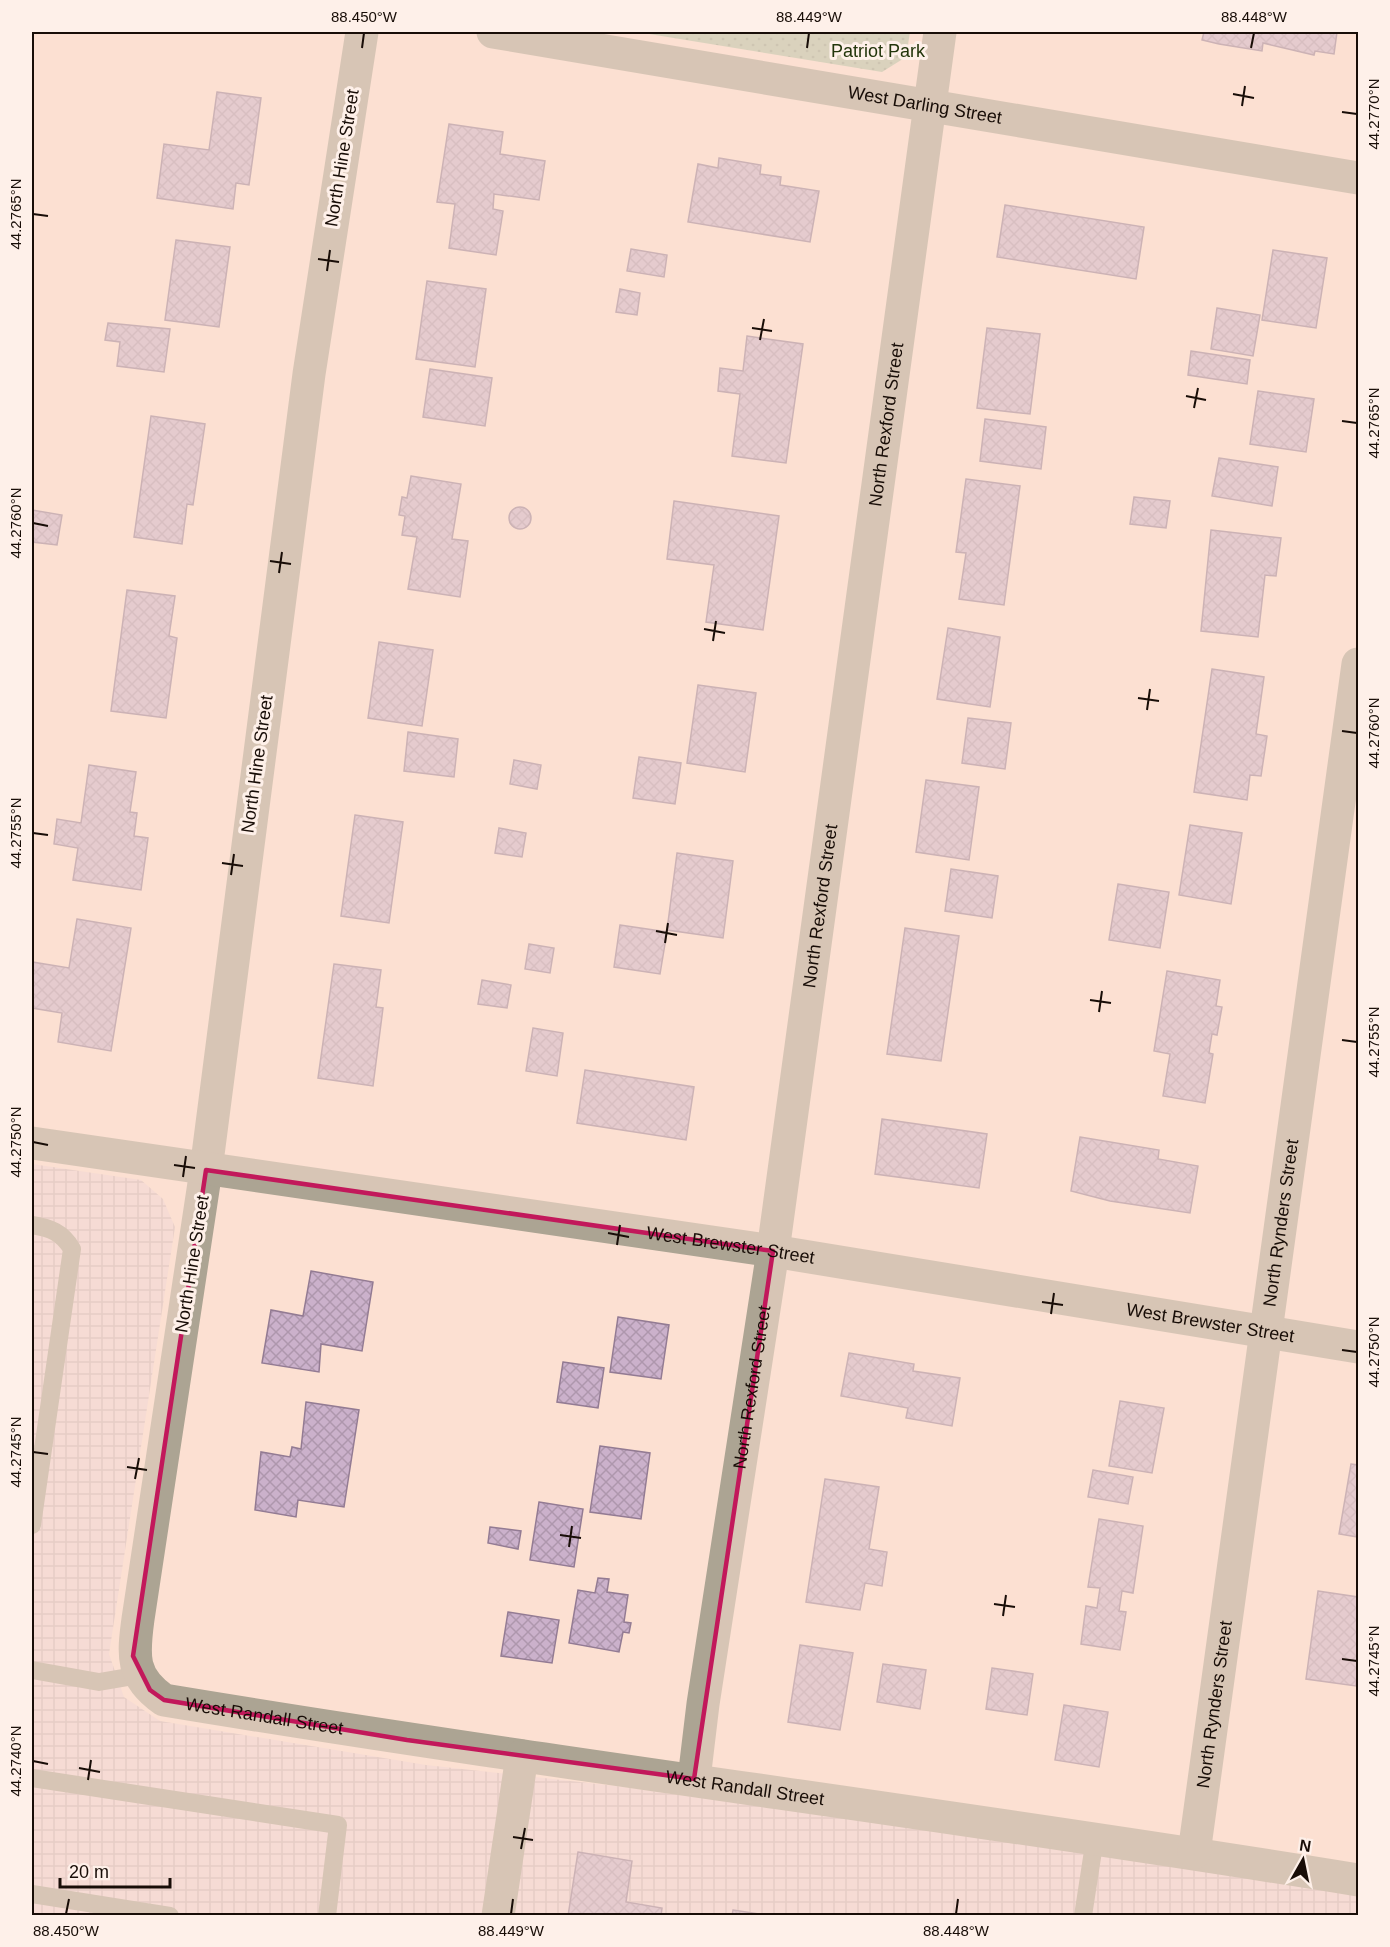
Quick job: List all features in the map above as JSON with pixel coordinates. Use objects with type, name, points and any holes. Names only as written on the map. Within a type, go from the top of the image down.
[{"type":"street","name":"North Hine Street","points":[[140,1675],[133,1656],[206,1170],[308,386],[362,32]]},
{"type":"street","name":"West Darling Street","points":[[493,32],[1359,178]]},
{"type":"street","name":"North Rexford Street","points":[[694,1779],[703,1704],[773,1251],[940,32]]},
{"type":"street","name":"North Rynders Street","points":[[1194,1853],[1264,1333],[1359,664]]},
{"type":"street","name":"West Brewster Street","points":[[32,1143],[773,1251],[1359,1347]]},
{"type":"street","name":"West Randall Street","points":[[140,1675],[150,1690],[164,1700],[407,1740],[694,1779],[1194,1853],[1359,1880]]},
{"type":"street","points":[[498,1916],[522,1756]]},
{"type":"lane","points":[[32,1225],[51,1228],[64,1236],[72,1249],[32,1526]]},
{"type":"lane","points":[[32,1670],[99,1682],[140,1675]]},
{"type":"lane","points":[[32,1778],[338,1825],[327,1916]]},
{"type":"lane","points":[[1083,1916],[1095,1838]]},
{"type":"lane","points":[[32,1894],[170,1916]]},
{"type":"highlighted area","points":[[206,1170],[773,1251],[694,1779],[407,1740],[164,1700],[150,1690],[133,1656]]},
{"type":"shaded area","points":[[32,1164],[141,1180],[163,1199],[175,1227],[109,1654],[124,1697],[160,1721],[426,1765],[616,1786],[1358,1890],[1358,1916],[32,1916]]},
{"type":"green space","name":"Patriot Park","points":[[637,32],[910,32],[906,57],[882,72]]},
{"type":"building","points":[[1204,32],[1337,32],[1334,54],[1315,51],[1314,55],[1263,43],[1262,51],[1219,44],[1202,40]]},
{"type":"building","points":[[217,92],[261,98],[249,185],[236,183],[233,209],[157,198],[164,144],[209,150]]},
{"type":"building","points":[[449,124],[503,132],[500,154],[545,161],[539,200],[494,194],[493,209],[503,211],[496,255],[449,248],[455,204],[437,202]]},
{"type":"building","points":[[719,158],[761,165],[760,174],[781,177],[780,185],[819,191],[810,242],[688,222],[698,164],[718,168]]},
{"type":"building","points":[[1005,205],[1144,227],[1136,279],[997,257]]},
{"type":"building","points":[[176,240],[230,247],[219,327],[165,320]]},
{"type":"building","points":[[631,249],[667,255],[664,277],[627,271]]},
{"type":"building","points":[[1273,250],[1327,258],[1316,328],[1262,320]]},
{"type":"building","points":[[427,281],[486,289],[475,367],[416,359]]},
{"type":"building","points":[[620,289],[640,293],[637,315],[616,312]]},
{"type":"building","points":[[1217,308],[1260,315],[1253,356],[1211,349]]},
{"type":"building","points":[[108,323],[170,329],[164,372],[117,366],[120,342],[105,340]]},
{"type":"building","points":[[987,328],[1040,334],[1030,414],[977,408]]},
{"type":"building","points":[[747,336],[803,344],[786,463],[732,456],[740,394],[718,391],[720,368],[743,371]]},
{"type":"building","points":[[1191,351],[1250,360],[1247,384],[1188,375]]},
{"type":"building","points":[[430,369],[492,378],[485,426],[423,417]]},
{"type":"building","points":[[1258,391],[1314,399],[1306,452],[1250,444]]},
{"type":"building","points":[[151,416],[205,424],[193,505],[187,504],[182,544],[134,537]]},
{"type":"building","points":[[985,419],[1046,427],[1041,469],[980,461]]},
{"type":"building","points":[[1219,458],[1278,467],[1272,506],[1212,496]]},
{"type":"building","points":[[411,476],[461,484],[452,539],[468,541],[460,597],[408,589],[417,537],[402,535],[405,516],[399,515],[402,497],[407,498]]},
{"type":"building","points":[[966,479],[1020,486],[1004,605],[959,599],[966,553],[956,552]]},
{"type":"building","points":[[1134,497],[1170,501],[1166,528],[1130,524]]},
{"type":"building","points":[[674,501],[779,516],[763,630],[706,622],[714,565],[667,559]]},
{"type":"building","points":[[520,507],[528,510],[531,518],[528,526],[520,529],[512,526],[509,518],[512,510]]},
{"type":"building","points":[[32,510],[62,515],[57,545],[32,542]]},
{"type":"building","points":[[1211,530],[1281,538],[1276,576],[1265,575],[1258,637],[1201,631]]},
{"type":"building","points":[[127,590],[175,596],[169,636],[177,638],[166,718],[111,711]]},
{"type":"building","points":[[948,628],[1000,637],[990,707],[937,699]]},
{"type":"building","points":[[379,642],[433,650],[422,726],[368,718]]},
{"type":"building","points":[[1212,669],[1264,677],[1256,734],[1267,736],[1261,776],[1250,775],[1247,800],[1194,792]]},
{"type":"building","points":[[698,685],[756,693],[745,772],[687,763]]},
{"type":"building","points":[[968,718],[1011,723],[1005,769],[962,763]]},
{"type":"building","points":[[408,732],[458,739],[454,777],[404,771]]},
{"type":"building","points":[[639,757],[681,763],[675,804],[633,798]]},
{"type":"building","points":[[514,760],[541,765],[537,789],[510,784]]},
{"type":"building","points":[[89,765],[136,772],[130,812],[137,813],[134,836],[148,838],[141,890],[73,880],[78,848],[54,844],[57,819],[81,823]]},
{"type":"building","points":[[926,780],[979,787],[969,860],[916,852]]},
{"type":"building","points":[[355,815],[403,822],[389,923],[341,916]]},
{"type":"building","points":[[1190,825],[1242,833],[1231,904],[1179,895]]},
{"type":"building","points":[[499,828],[526,833],[522,857],[495,853]]},
{"type":"building","points":[[677,853],[733,861],[723,938],[667,930]]},
{"type":"building","points":[[951,869],[998,876],[992,918],[945,911]]},
{"type":"building","points":[[1118,884],[1169,892],[1160,948],[1109,940]]},
{"type":"building","points":[[77,919],[131,928],[111,1051],[58,1042],[62,1013],[32,1008],[32,962],[69,968]]},
{"type":"building","points":[[620,925],[667,932],[660,974],[614,967]]},
{"type":"building","points":[[905,928],[959,936],[941,1061],[887,1054]]},
{"type":"building","points":[[529,944],[554,948],[550,973],[525,969]]},
{"type":"building","points":[[334,964],[381,970],[376,1007],[383,1008],[373,1086],[318,1078]]},
{"type":"building","points":[[1167,971],[1220,980],[1216,1006],[1222,1007],[1217,1035],[1212,1034],[1209,1053],[1213,1054],[1205,1103],[1163,1096],[1170,1054],[1154,1051]]},
{"type":"building","points":[[482,980],[511,985],[507,1008],[478,1004]]},
{"type":"building","points":[[533,1028],[563,1033],[557,1076],[526,1071]]},
{"type":"building","points":[[585,1070],[694,1087],[686,1140],[577,1123]]},
{"type":"building","points":[[882,1119],[987,1134],[979,1188],[875,1174]]},
{"type":"building","points":[[1080,1137],[1159,1150],[1158,1159],[1198,1166],[1190,1213],[1110,1201],[1071,1191]]},
{"type":"building","points":[[311,1271],[373,1282],[362,1351],[321,1344],[319,1372],[262,1363],[271,1310],[303,1316]]},
{"type":"building","points":[[618,1317],[669,1325],[661,1379],[610,1372]]},
{"type":"building","points":[[849,1353],[914,1364],[913,1371],[960,1378],[952,1426],[906,1418],[908,1408],[841,1396]]},
{"type":"building","points":[[563,1362],[604,1368],[598,1408],[557,1402]]},
{"type":"building","points":[[1120,1401],[1164,1408],[1152,1473],[1109,1466]]},
{"type":"building","points":[[306,1402],[359,1410],[344,1507],[298,1500],[296,1517],[255,1510],[261,1452],[290,1457],[292,1447],[301,1449]]},
{"type":"building","points":[[600,1446],[650,1453],[641,1519],[590,1512]]},
{"type":"building","points":[[1351,1464],[1358,1465],[1358,1537],[1339,1534]]},
{"type":"building","points":[[1093,1470],[1133,1477],[1128,1504],[1088,1497]]},
{"type":"building","points":[[825,1479],[879,1487],[869,1549],[887,1552],[882,1586],[865,1583],[860,1610],[806,1602]]},
{"type":"building","points":[[539,1502],[583,1509],[574,1567],[530,1560]]},
{"type":"building","points":[[1099,1519],[1143,1526],[1133,1593],[1122,1591],[1119,1611],[1126,1612],[1120,1650],[1081,1644],[1086,1606],[1097,1608],[1100,1588],[1088,1587]]},
{"type":"building","points":[[490,1527],[521,1531],[518,1549],[488,1543]]},
{"type":"building","points":[[598,1578],[609,1579],[607,1592],[628,1595],[624,1622],[631,1623],[629,1633],[623,1632],[619,1652],[569,1643],[578,1590],[595,1593]]},
{"type":"building","points":[[1318,1591],[1358,1597],[1356,1686],[1306,1679]]},
{"type":"building","points":[[508,1612],[559,1620],[552,1663],[501,1656]]},
{"type":"building","points":[[800,1645],[853,1653],[840,1730],[788,1722]]},
{"type":"building","points":[[883,1664],[926,1670],[920,1709],[877,1702]]},
{"type":"building","points":[[992,1668],[1033,1674],[1027,1715],[986,1709]]},
{"type":"building","points":[[1064,1705],[1108,1712],[1099,1767],[1055,1760]]},
{"type":"building","points":[[578,1852],[632,1861],[626,1902],[662,1908],[661,1916],[568,1916]]},
{"type":"building","points":[[733,1910],[772,1916],[732,1916]]}]
